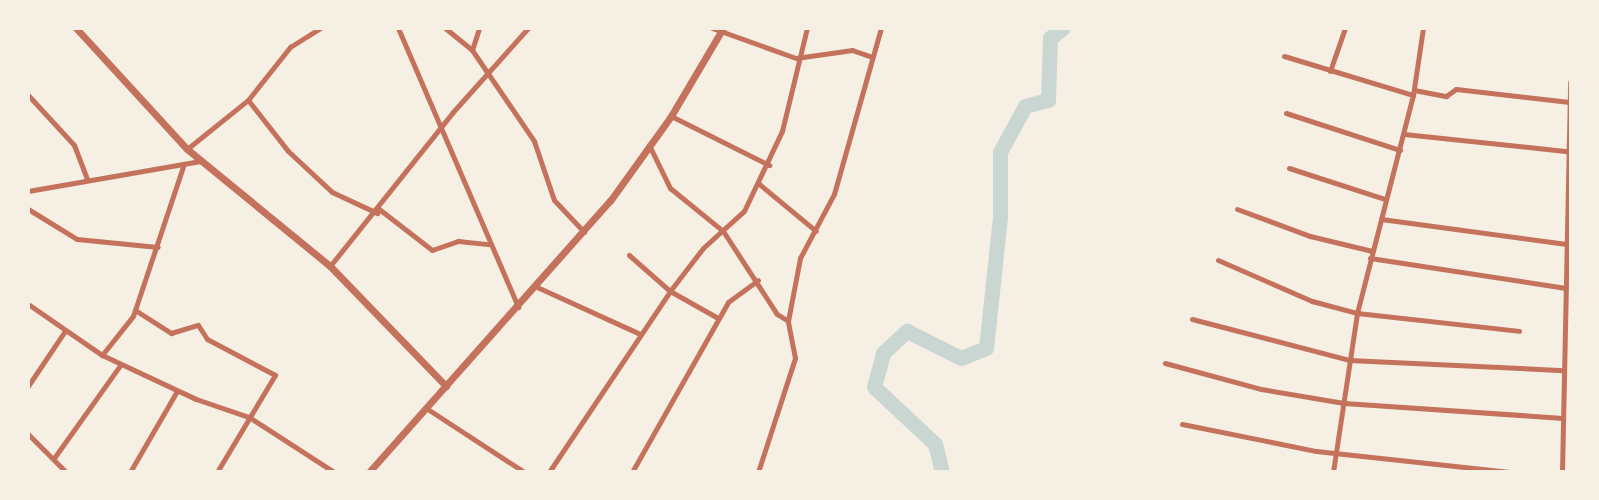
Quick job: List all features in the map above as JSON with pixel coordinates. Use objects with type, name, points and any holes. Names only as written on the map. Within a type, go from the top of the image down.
[{"type":"street","points":[[307,28],[311,34]]},
{"type":"street","points":[[187,149],[248,100],[277,59],[321,28]]},
{"type":"street","points":[[398,28],[488,244],[518,307]]},
{"type":"street","points":[[445,28],[472,50],[490,76],[534,141],[554,200],[584,232]]},
{"type":"street","points":[[472,50],[480,28]]},
{"type":"street","points":[[330,266],[378,211],[439,129],[490,76],[528,28]]},
{"type":"street","points":[[712,28],[796,58],[852,50],[872,57]]},
{"type":"street","points":[[549,471],[670,291],[723,231],[744,211],[769,165],[796,58],[807,28]]},
{"type":"street","points":[[758,471],[795,358],[788,321],[800,258],[816,231],[847,156],[881,28]]},
{"type":"street","points":[[1330,71],[1345,28]]},
{"type":"street","points":[[1333,471],[1357,312],[1414,93],[1423,28]]},
{"type":"street","points":[[80,30],[187,149],[330,266],[446,386]]},
{"type":"street","points":[[369,471],[537,287],[584,232],[671,116],[722,31]]},
{"type":"street","points":[[1284,56],[1330,71],[1414,93],[1446,96],[1460,89],[1569,102]]},
{"type":"street","points":[[1562,471],[1570,82]]},
{"type":"street","points":[[28,95],[74,145],[87,179]]},
{"type":"street","points":[[248,100],[288,151],[332,192],[378,211],[432,250],[458,241],[488,244]]},
{"type":"street","points":[[1286,113],[1400,150]]},
{"type":"street","points":[[671,116],[769,165]]},
{"type":"street","points":[[1404,134],[1567,152]]},
{"type":"street","points":[[650,145],[679,199],[723,231],[758,280],[777,314],[788,321]]},
{"type":"street","points":[[28,192],[87,179],[200,161]]},
{"type":"street","points":[[102,355],[135,310],[184,164]]},
{"type":"street","points":[[1289,168],[1385,199]]},
{"type":"street","points":[[758,183],[816,231]]},
{"type":"street","points":[[28,209],[77,239],[158,247]]},
{"type":"street","points":[[1237,209],[1310,236],[1372,251]]},
{"type":"street","points":[[1380,219],[1566,244]]},
{"type":"street","points":[[629,255],[670,291],[718,318]]},
{"type":"street","points":[[1370,258],[1566,288]]},
{"type":"street","points":[[1218,260],[1312,302],[1357,312],[1519,331]]},
{"type":"street","points":[[632,471],[718,318],[741,288],[758,280]]},
{"type":"street","points":[[537,287],[640,334]]},
{"type":"street","points":[[28,304],[102,355],[177,391],[249,417],[334,471]]},
{"type":"street","points":[[135,310],[171,333],[198,325],[207,339],[273,372],[274,381],[249,417],[217,471]]},
{"type":"street","points":[[1192,319],[1349,360],[1564,370]]},
{"type":"street","points":[[28,386],[65,331]]},
{"type":"street","points":[[1165,363],[1261,389],[1344,403],[1562,418]]},
{"type":"street","points":[[54,458],[121,364]]},
{"type":"street","points":[[130,471],[177,391]]},
{"type":"street","points":[[426,408],[524,471]]},
{"type":"street","points":[[1182,424],[1335,454],[1508,471]]},
{"type":"street","points":[[28,434],[66,471]]},
{"type":"waterway","points":[[942,472],[935,444],[874,387],[883,353],[907,331],[961,358],[986,348],[1000,216],[1000,152],[1025,106],[1048,100],[1050,38],[1063,28]]}]
